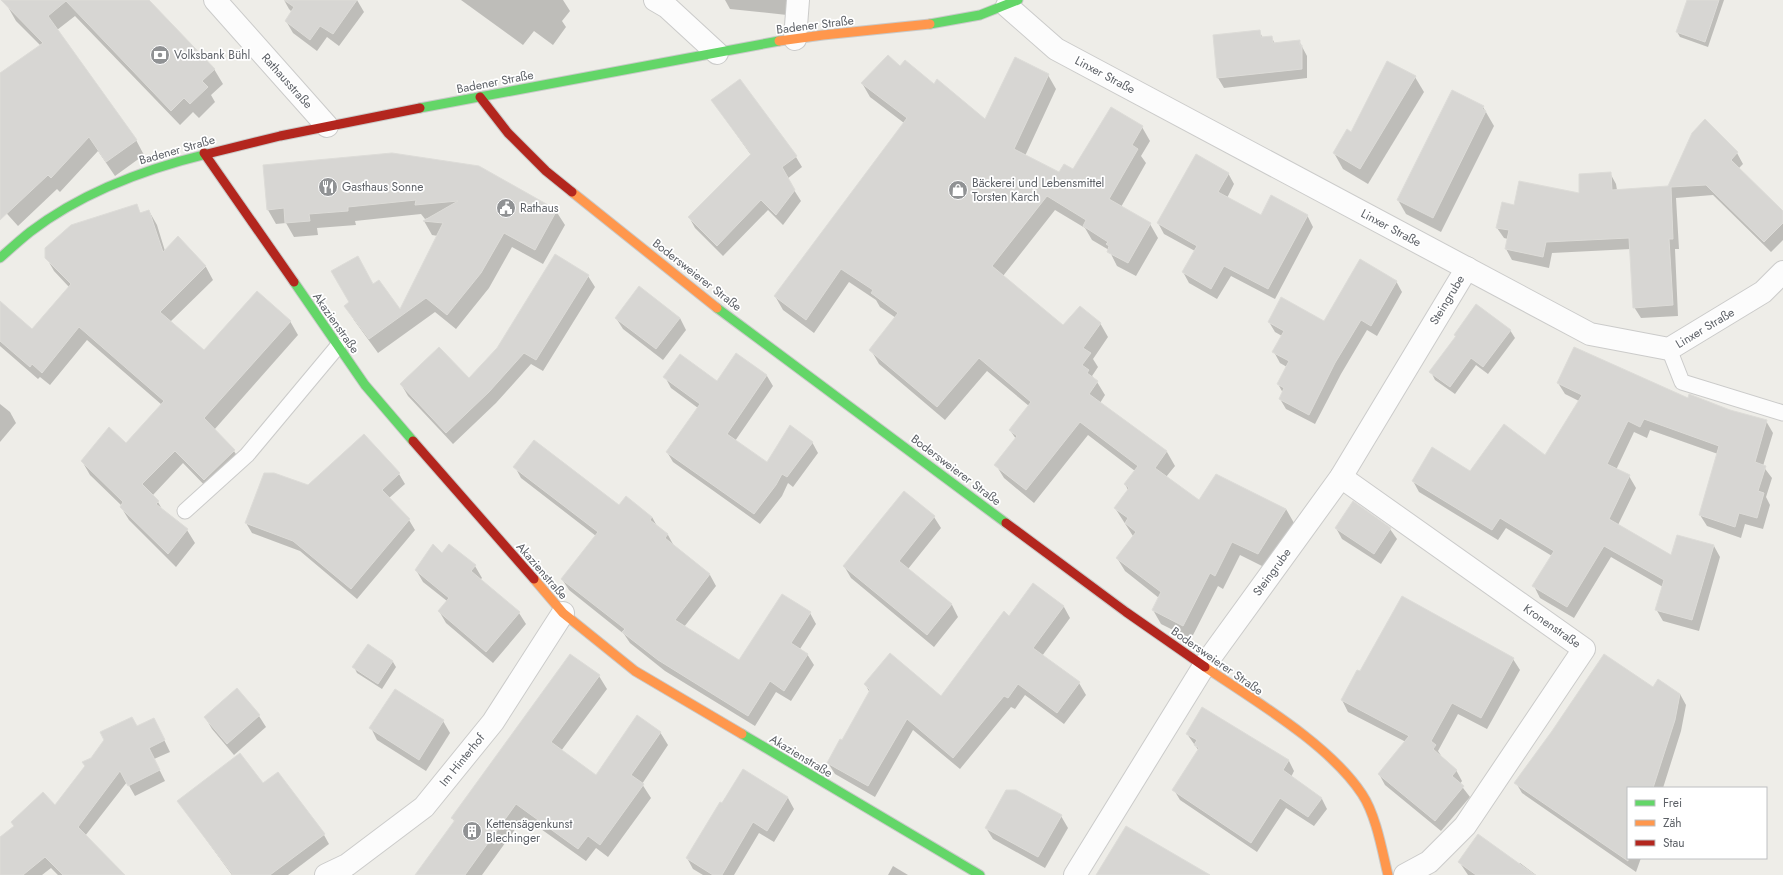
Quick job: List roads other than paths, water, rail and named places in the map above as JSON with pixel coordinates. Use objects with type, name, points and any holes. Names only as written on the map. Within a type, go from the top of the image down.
[{"type":"street","name":"Rathausstraße","points":[[215,0],[327,126]]},
{"type":"street","points":[[655,0],[667,7],[716,53]]},
{"type":"street","points":[[795,39],[798,0]]},
{"type":"street","name":"Badener Straße","points":[[0,258],[16,242],[56,213],[96,192],[145,171],[204,153],[327,126],[795,39],[956,21],[1013,3]]},
{"type":"street","name":"Linxer Straße","points":[[1013,3],[1056,49],[1590,334],[1669,349],[1764,292],[1783,272]]},
{"type":"street","name":"Bodersweierer Straße","points":[[480,97],[508,133],[546,170],[714,305],[1119,607],[1318,747],[1354,782],[1363,796],[1376,826],[1388,875]]},
{"type":"street","name":"Akazienstraße","points":[[204,153],[364,385],[563,613],[635,671],[980,875]]},
{"type":"street","name":"Steingrube","points":[[1075,875],[1204,666],[1341,476],[1467,268]]},
{"type":"street","name":"Kronenstraße","points":[[1341,476],[1584,649],[1465,826],[1429,862],[1405,875]]},
{"type":"street","name":"Im Hinterhof","points":[[326,875],[347,865],[424,807],[493,722],[563,613]]},
{"type":"lane","points":[[185,511],[247,455],[338,346]]},
{"type":"lane","points":[[1669,349],[1682,382],[1783,413]]},
{"type":"place","name":"Volksbank Bühl","points":[[160,55]]},
{"type":"place","name":"Gasthaus Sonne","points":[[328,187]]},
{"type":"place","name":"Bäckerei und Lebensmittel Torsten Karch","points":[[958,190]]},
{"type":"place","name":"Rathaus","points":[[506,208]]},
{"type":"place","name":"Kettensägenkunst Blechinger","points":[[472,831]]}]
